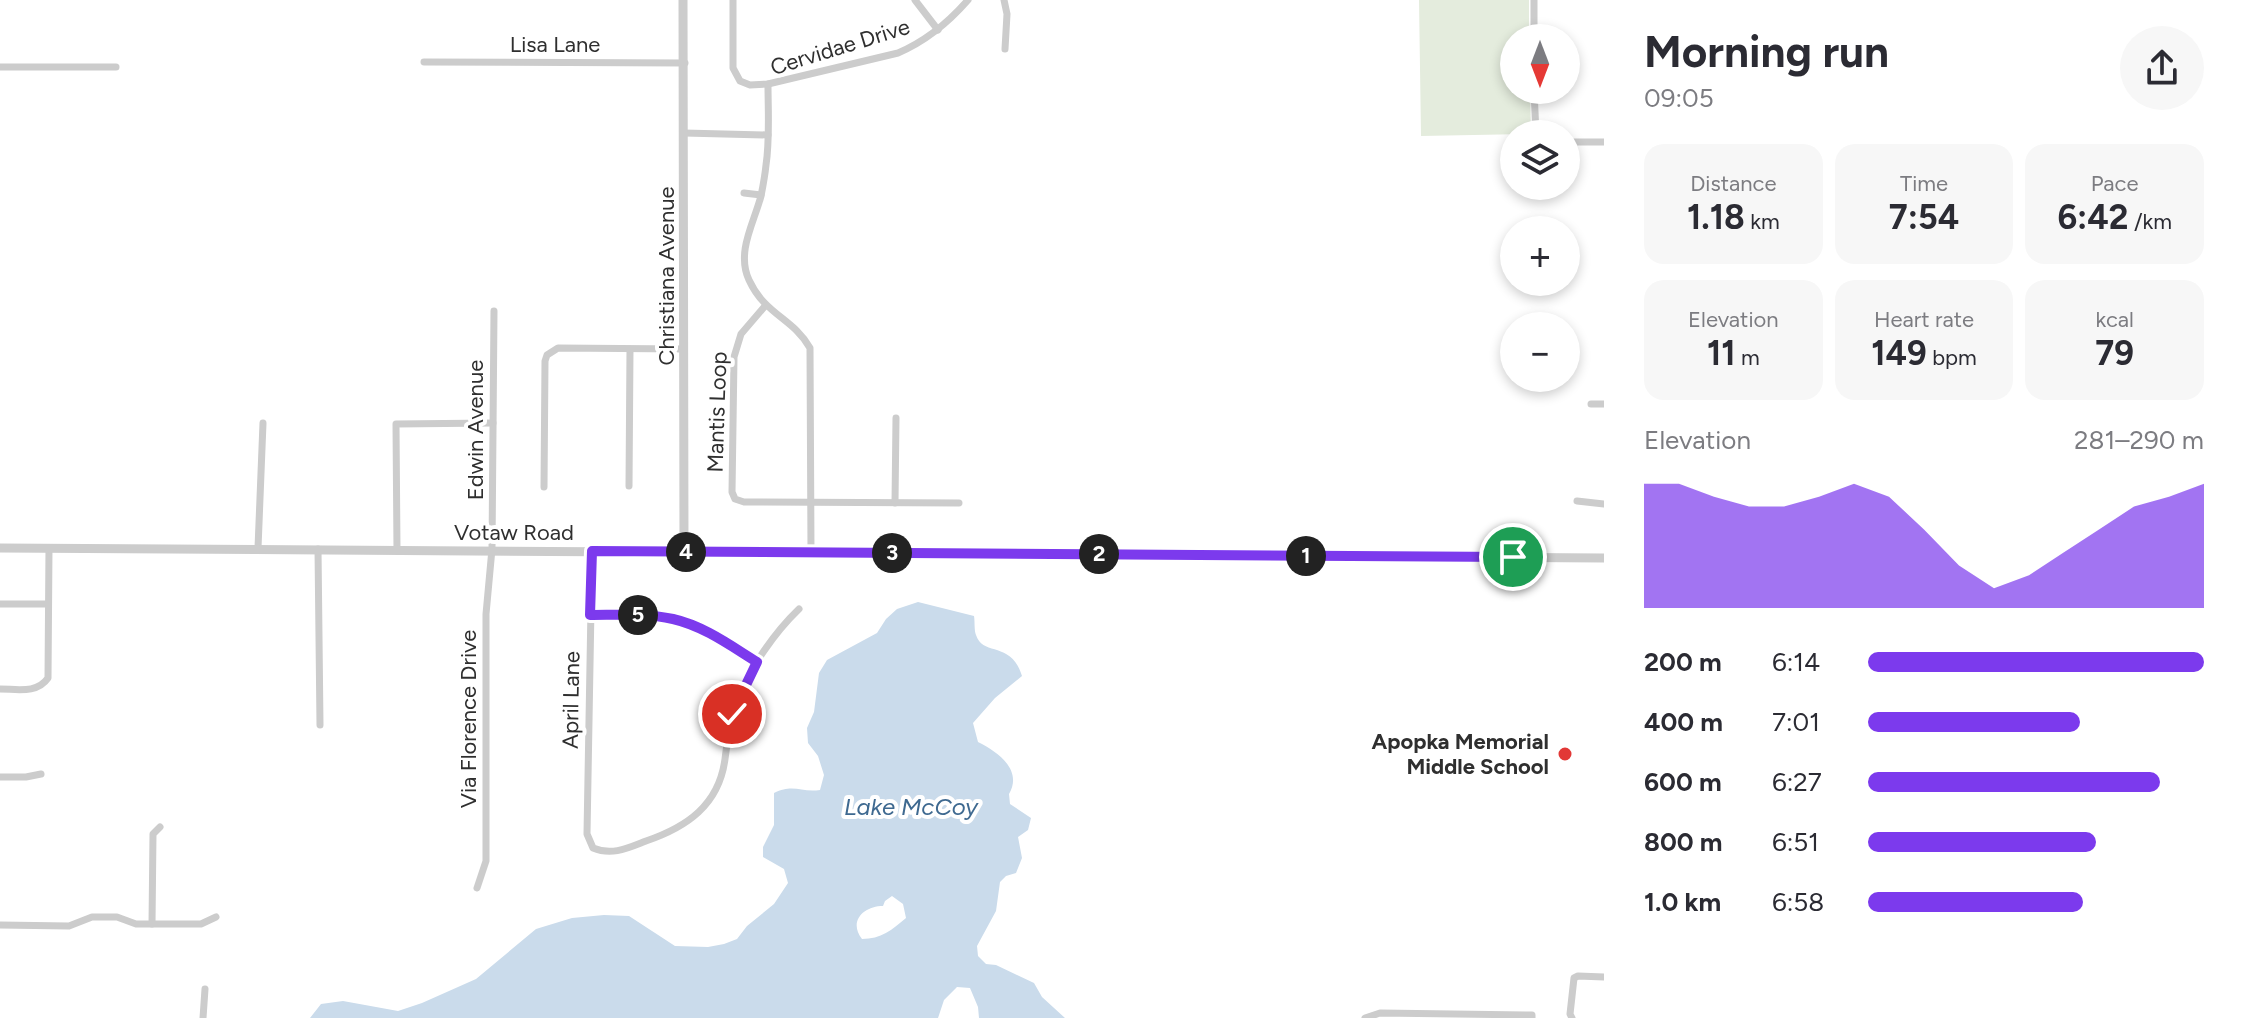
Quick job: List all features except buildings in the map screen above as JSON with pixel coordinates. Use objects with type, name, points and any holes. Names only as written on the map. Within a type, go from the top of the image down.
[{"type":"street","name":"Christiana Avenue","points":[[683,0],[684,552]]},
{"type":"street","points":[[733,0],[735,76],[750,85],[768,84]]},
{"type":"street","points":[[915,0],[938,30]]},
{"type":"street","name":"Cervidae Drive","points":[[811,552],[810,348],[802,333],[765,306],[747,277],[744,260],[761,195],[768,135],[768,84],[898,53],[915,46],[938,30],[968,0]]},
{"type":"street","points":[[1004,0],[1007,14],[1005,49]]},
{"type":"street","points":[[1534,0],[1534,24]]},
{"type":"street","name":"Lisa Lane","points":[[424,62],[685,63]]},
{"type":"street","points":[[0,67],[116,67]]},
{"type":"street","points":[[684,133],[768,135]]},
{"type":"street","points":[[1580,142],[1604,142]]},
{"type":"street","points":[[744,193],[761,195]]},
{"type":"street","name":"Mantis Loop","points":[[765,306],[741,334],[734,357],[732,492],[735,499],[744,502],[812,503]]},
{"type":"street","name":"Edwin Avenue","points":[[492,549],[494,311]]},
{"type":"street","points":[[544,487],[547,355],[558,348],[684,349]]},
{"type":"street","points":[[629,486],[630,349]]},
{"type":"street","points":[[1591,404],[1604,404]]},
{"type":"street","points":[[895,503],[896,418]]},
{"type":"street","points":[[258,548],[263,423]]},
{"type":"street","points":[[397,550],[396,424],[493,423]]},
{"type":"street","points":[[1577,501],[1604,504]]},
{"type":"street","points":[[812,503],[959,503]]},
{"type":"street","name":"Votaw Road","points":[[0,548],[1604,558]]},
{"type":"street","points":[[0,689],[34,689],[43,686],[48,678],[49,548]]},
{"type":"street","points":[[318,549],[320,725]]},
{"type":"street","name":"Via Florence Drive","points":[[477,888],[486,861],[486,614],[492,549]]},
{"type":"street","name":"April Lane","points":[[592,551],[587,834],[593,848],[615,852],[683,826],[701,811],[722,778],[732,714],[757,662]]},
{"type":"street","points":[[0,604],[48,604]]},
{"type":"street","points":[[590,615],[651,615],[674,619],[706,631],[757,662],[799,609]]},
{"type":"street","points":[[0,777],[41,774]]},
{"type":"street","points":[[152,924],[153,834],[160,827]]},
{"type":"street","points":[[0,925],[69,926],[92,917],[117,917],[136,924],[201,924],[216,917]]},
{"type":"street","points":[[1572,1018],[1574,978],[1604,977]]},
{"type":"street","points":[[203,1018],[205,989]]},
{"type":"street","points":[[1365,1018],[1380,1013],[1532,1017]]},
{"type":"green space","points":[[1419,0],[1529,0],[1529,24],[1500,24],[1500,104],[1530,104],[1531,120],[1500,120],[1500,135],[1421,136]]},
{"type":"water","name":"Lake McCoy","points":[[918,602],[974,616],[975,633],[980,642],[1011,658],[1022,676],[995,698],[973,723],[978,742],[993,751],[1011,770],[1013,785],[1009,794],[1010,804],[1031,818],[1028,830],[1018,837],[1022,858],[1016,873],[1000,882],[996,911],[977,946],[978,956],[986,964],[996,965],[1034,983],[1042,997],[1065,1018],[979,1018],[970,988],[957,987],[944,1000],[938,1018],[310,1018],[321,1004],[343,1001],[398,1011],[422,1003],[476,979],[536,929],[572,918],[629,916],[675,946],[708,947],[737,939],[747,926],[774,904],[788,883],[784,869],[763,857],[763,847],[774,825],[774,793],[792,788],[820,790],[824,775],[818,756],[808,743],[807,728],[814,712],[819,673],[827,660],[877,633],[897,609]],"holes":[[[892,896],[903,904],[906,918],[886,933],[862,939],[857,921],[864,912],[883,906]]]},
{"type":"place","name":"Apopka Memorial Middle School","points":[[1565,754]]},
{"type":"route","points":[[732,714],[757,662],[695,626],[674,619],[651,615],[590,615],[592,551],[1513,557]]}]
